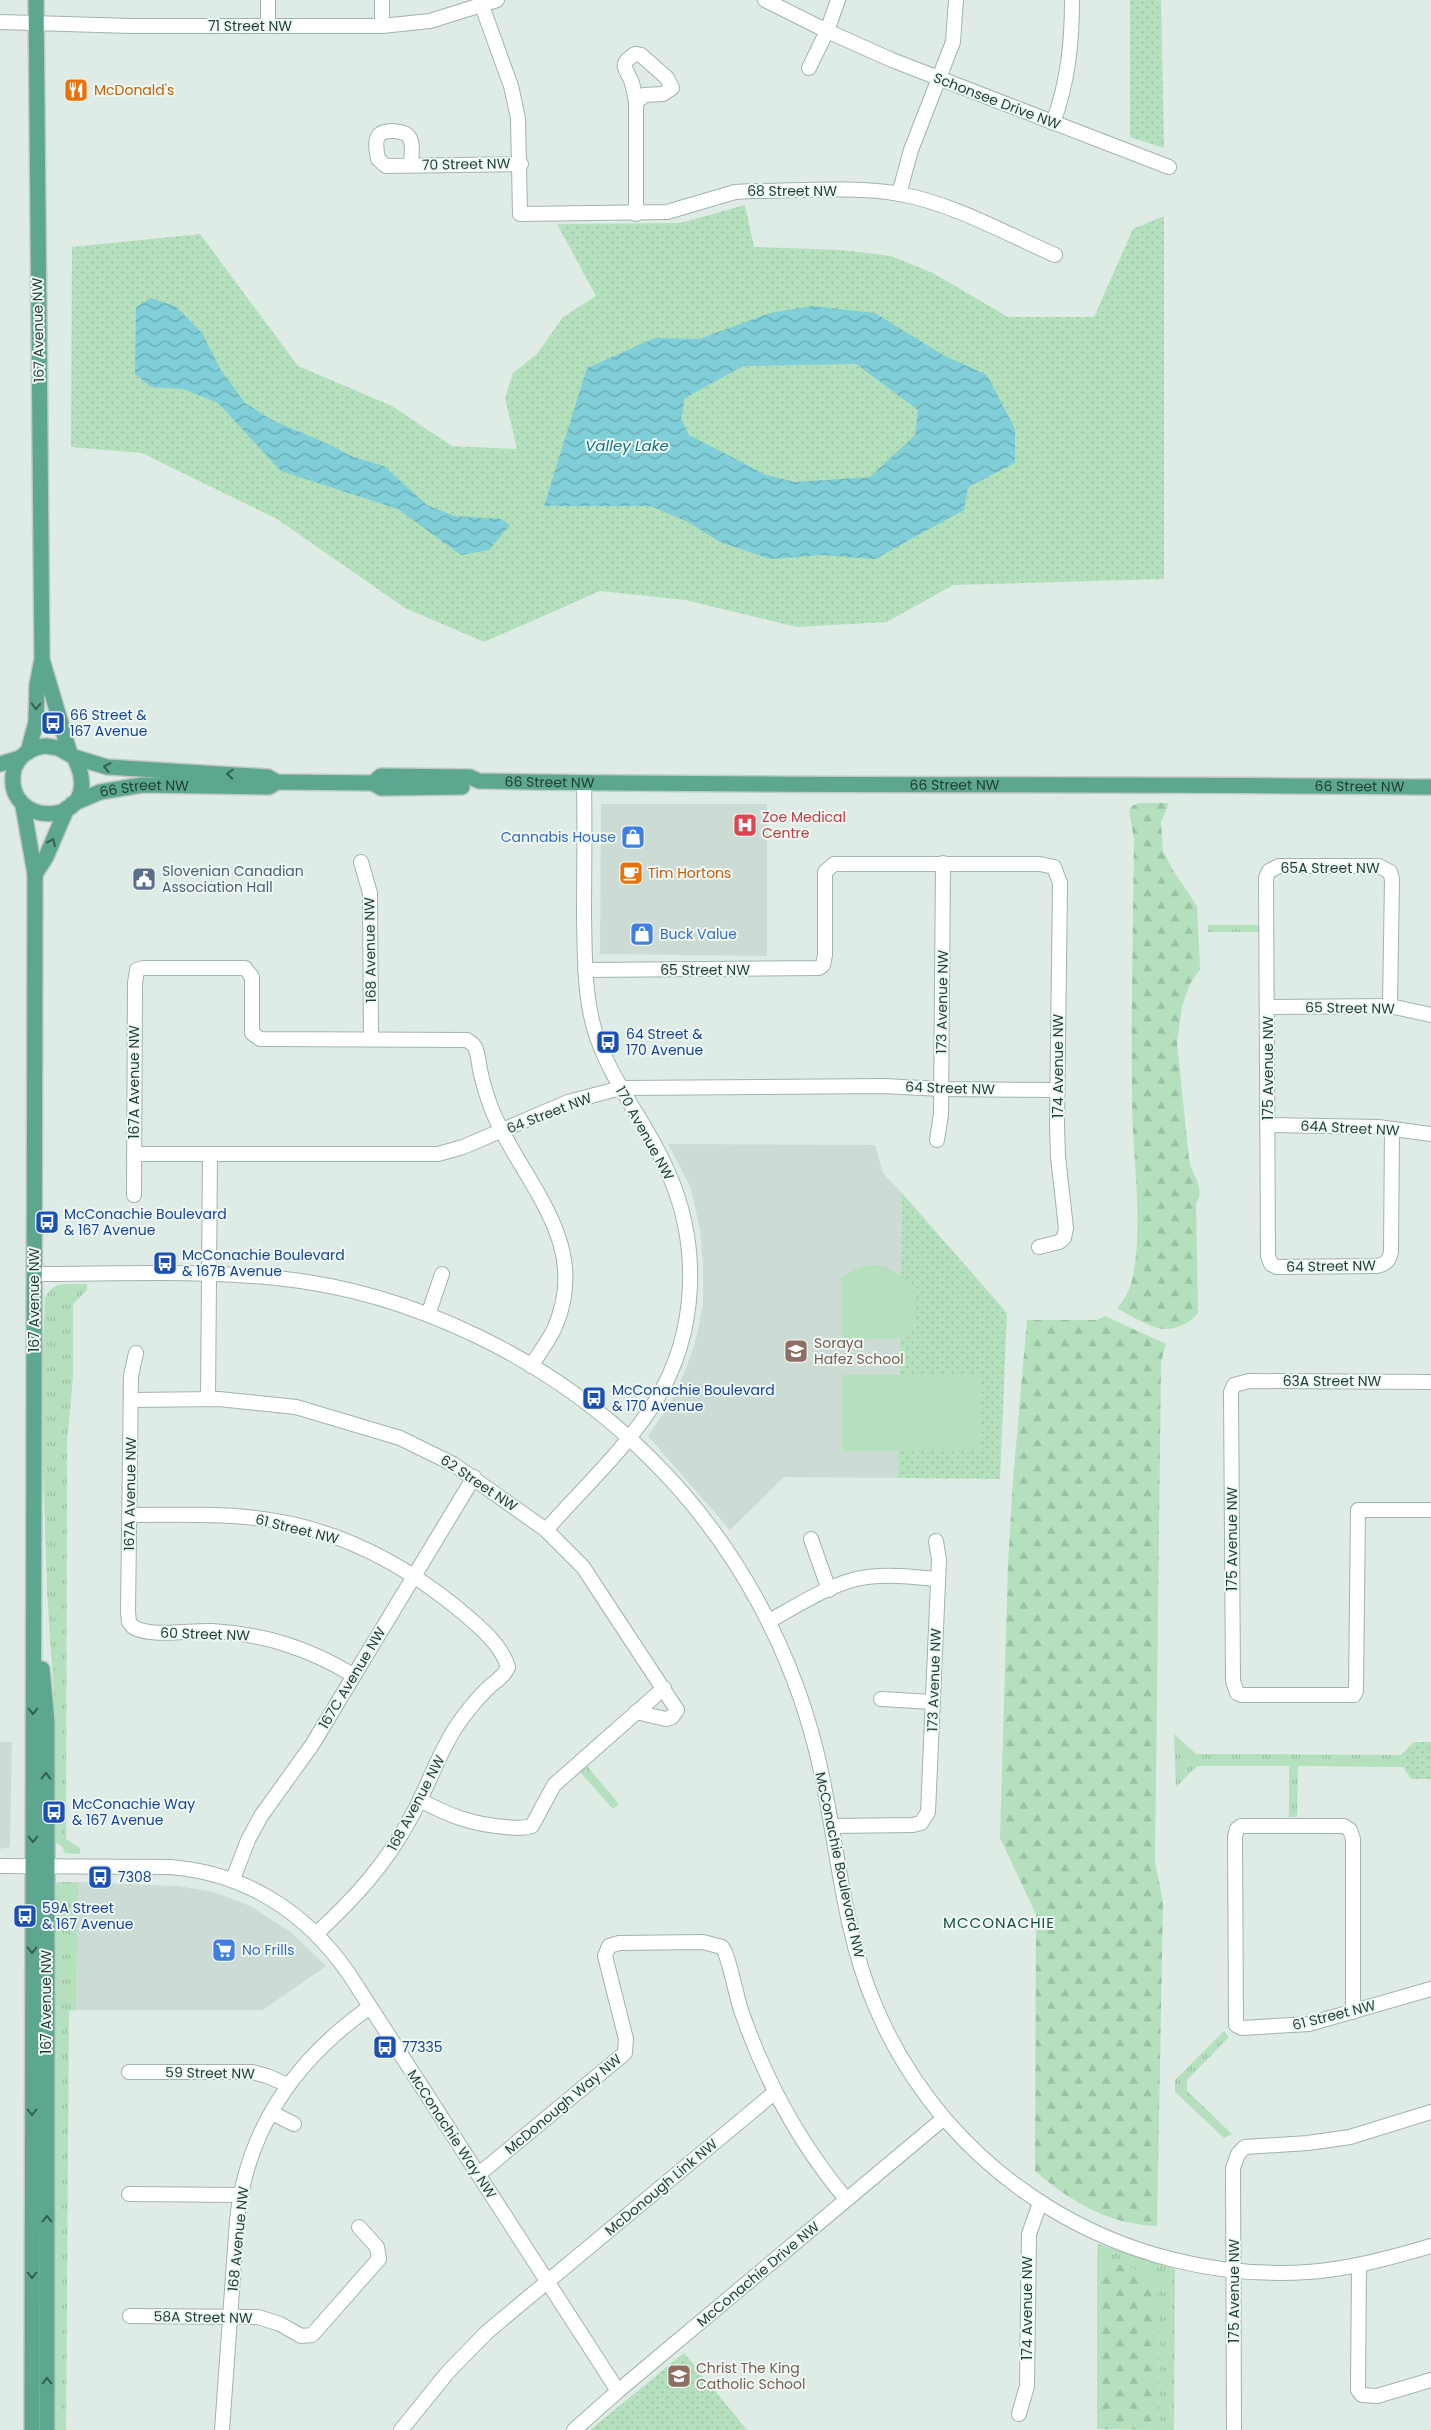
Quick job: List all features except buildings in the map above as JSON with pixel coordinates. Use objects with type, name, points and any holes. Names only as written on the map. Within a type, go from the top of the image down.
[{"type":"main road","name":"167 Avenue NW","points":[[24,755],[36,722],[37,685],[42,659],[36,0]]},
{"type":"main road","name":"167 Avenue NW","points":[[42,659],[72,755]]},
{"type":"main road","points":[[0,764],[46,746],[58,748],[72,755],[81,781],[79,794],[69,806],[48,815],[34,813],[13,799],[12,776],[24,755]]},
{"type":"main road","name":"66 Street NW","points":[[72,755],[107,768],[268,776],[278,782]]},
{"type":"main road","name":"66 Street NW","points":[[69,806],[100,792],[142,785],[269,787],[278,782],[372,783],[381,788],[461,787],[471,786],[479,781],[584,783],[1156,783],[1431,787]]},
{"type":"main road","name":"167 Avenue NW","points":[[13,799],[35,874],[33,1575],[47,2430]]},
{"type":"main road","name":"167 Avenue NW","points":[[35,874],[69,806]]},
{"type":"main road","name":"167 Avenue NW","points":[[32,2430],[39,1866]]},
{"type":"street","points":[[268,0],[268,26]]},
{"type":"street","points":[[382,0],[382,26]]},
{"type":"street","name":"71 Street NW","points":[[0,22],[382,26],[430,21],[497,0]]},
{"type":"street","name":"Schonsee Drive NW","points":[[765,0],[827,31],[940,78],[1169,167]]},
{"type":"street","points":[[809,68],[827,31],[838,0]]},
{"type":"street","points":[[899,194],[911,150],[953,42],[956,0]]},
{"type":"street","points":[[1053,123],[1063,93],[1070,59],[1072,0]]},
{"type":"street","points":[[482,6],[511,86],[518,118],[520,164]]},
{"type":"street","points":[[636,104],[636,214]]},
{"type":"street","name":"70 Street NW","points":[[411,165],[520,164]]},
{"type":"street","name":"68 Street NW","points":[[520,164],[520,214],[636,214],[667,212],[684,209],[735,192],[851,191],[899,194],[956,211],[1056,255]]},
{"type":"street","name":"170 Avenue NW","points":[[546,1530],[629,1437],[655,1402],[671,1372],[679,1349],[689,1304],[690,1261],[679,1204],[667,1169],[606,1061],[594,1029],[586,991],[584,783]]},
{"type":"street","name":"168 Avenue NW","points":[[361,862],[370,893],[371,1039]]},
{"type":"street","name":"65 Street NW","points":[[585,970],[813,970],[823,965],[825,955],[824,879],[829,867],[841,863],[943,864]]},
{"type":"street","name":"174 Avenue NW","points":[[943,864],[1040,864],[1054,867],[1060,883],[1058,1157],[1066,1228],[1064,1238],[1059,1242],[1039,1246]]},
{"type":"street","name":"173 Avenue NW","points":[[937,1140],[941,1114],[943,864]]},
{"type":"street","name":"65A Street NW","points":[[1269,871],[1279,866],[1379,866],[1390,872],[1392,879],[1390,1006]]},
{"type":"street","name":"175 Avenue NW","points":[[1269,871],[1266,878],[1268,1256],[1271,1264]]},
{"type":"street","name":"167A Avenue NW","points":[[134,1195],[135,983],[137,970],[143,968],[241,968],[248,970],[252,977],[252,1028],[255,1037],[264,1039],[371,1039]]},
{"type":"street","name":"65 Street NW","points":[[1268,1007],[1390,1006],[1431,1015]]},
{"type":"street","points":[[371,1039],[461,1040],[471,1042],[476,1050],[487,1096],[502,1131],[555,1225],[565,1259],[564,1298],[559,1315],[548,1340],[531,1366]]},
{"type":"street","name":"64 Street NW","points":[[134,1154],[438,1154],[464,1147],[568,1102],[621,1088],[884,1086],[941,1089],[1057,1090]]},
{"type":"street","name":"64A Street NW","points":[[1268,1125],[1392,1129],[1431,1134]]},
{"type":"street","name":"64 Street NW","points":[[1271,1264],[1277,1267],[1377,1266],[1385,1264],[1391,1252],[1392,1129]]},
{"type":"street","points":[[208,1399],[210,1155]]},
{"type":"street","name":"McConachie Boulevard NW","points":[[34,1274],[209,1274],[271,1277],[306,1282],[368,1296],[428,1315],[484,1340],[531,1366],[589,1405],[629,1437],[678,1487],[707,1522],[740,1570],[769,1622],[808,1719],[832,1826],[852,1931],[872,1999],[908,2067],[943,2119],[964,2141],[999,2172],[1040,2202],[1095,2234],[1128,2247],[1179,2262],[1234,2272],[1309,2272],[1359,2266],[1431,2246]]},
{"type":"street","points":[[428,1315],[442,1274]]},
{"type":"street","name":"167A Avenue NW","points":[[136,1353],[132,1376],[131,1400],[128,1612],[130,1622],[138,1630]]},
{"type":"street","name":"63A Street NW","points":[[1234,1385],[1249,1381],[1431,1382]]},
{"type":"street","name":"175 Avenue NW","points":[[1234,1385],[1231,1392],[1233,1671],[1234,1688],[1237,1693],[1242,1695],[1354,1695],[1356,1691],[1358,1510],[1431,1510]]},
{"type":"street","name":"62 Street NW","points":[[131,1400],[208,1399],[296,1407],[368,1427],[431,1452],[474,1478],[546,1530],[583,1567],[677,1710],[672,1717],[666,1719],[636,1712]]},
{"type":"street","name":"167C Avenue NW","points":[[233,1879],[248,1840],[261,1816],[312,1745],[474,1478]]},
{"type":"street","name":"61 Street NW","points":[[130,1516],[233,1516],[318,1531],[353,1543],[414,1576],[463,1613],[496,1644],[508,1666]]},
{"type":"street","points":[[811,1540],[828,1590]]},
{"type":"street","name":"173 Avenue NW","points":[[832,1826],[913,1825],[921,1823],[925,1819],[929,1807],[939,1560],[936,1541]]},
{"type":"street","points":[[769,1622],[828,1590],[869,1577],[938,1579]]},
{"type":"street","name":"60 Street NW","points":[[138,1630],[211,1631],[266,1638],[312,1652],[353,1675]]},
{"type":"street","name":"168 Avenue NW","points":[[317,1933],[370,1881],[401,1836],[458,1724],[478,1698],[505,1673],[508,1666]]},
{"type":"street","points":[[420,1800],[461,1820],[482,1825],[521,1828],[532,1826],[554,1785],[664,1688]]},
{"type":"street","points":[[881,1699],[933,1702]]},
{"type":"street","name":"61 Street NW","points":[[1353,2012],[1353,1839],[1350,1830],[1344,1826],[1242,1826],[1237,1829],[1235,1838],[1236,2025],[1242,2028],[1291,2027],[1353,2012],[1431,1990]]},
{"type":"street","name":"McConachie Way NW","points":[[0,1866],[170,1867],[197,1870],[233,1879],[274,1900],[317,1933],[338,1957],[618,2391]]},
{"type":"street","name":"McDonough Way NW","points":[[479,2174],[625,2053],[626,2040],[605,1956],[609,1946],[614,1944],[703,1942],[722,1946],[749,2032],[774,2092],[812,2155],[846,2199]]},
{"type":"street","name":"168 Avenue NW","points":[[222,2430],[240,2195],[252,2152],[288,2085],[308,2059],[328,2039],[370,2007]]},
{"type":"street","name":"59 Street NW","points":[[130,2072],[252,2072],[268,2076],[288,2085]]},
{"type":"street","name":"McDonough Link NW","points":[[401,2430],[427,2396],[468,2350],[774,2092]]},
{"type":"street","name":"175 Avenue NW","points":[[1234,2430],[1233,2168],[1238,2154],[1245,2147],[1256,2145],[1308,2143],[1350,2137],[1431,2112]]},
{"type":"street","points":[[272,2113],[294,2124]]},
{"type":"street","name":"McConachie Drive NW","points":[[574,2430],[943,2119]]},
{"type":"street","points":[[129,2194],[240,2195]]},
{"type":"street","name":"174 Avenue NW","points":[[1019,2414],[1027,2386],[1029,2234],[1040,2202]]},
{"type":"street","name":"58A Street NW","points":[[130,2316],[231,2316],[269,2320],[301,2336],[316,2332],[379,2259],[377,2247],[359,2227]]},
{"type":"street","points":[[1359,2266],[1358,2390],[1362,2395],[1377,2396],[1431,2380]]},
{"type":"shaded area","points":[[601,804],[767,804],[767,956],[600,954]]},
{"type":"shaded area","name":"Soraya Hafez School","points":[[668,1144],[875,1145],[883,1173],[902,1193],[898,1478],[784,1477],[730,1530],[648,1436],[671,1402],[687,1366],[697,1336],[703,1303],[700,1229],[690,1186]]},
{"type":"shaded area","points":[[0,1742],[12,1742],[10,1847],[0,1849]]},
{"type":"shaded area","points":[[78,1882],[178,1886],[214,1892],[250,1906],[292,1933],[326,1966],[263,2010],[76,2010]]},
{"type":"green space","points":[[1130,0],[1161,0],[1164,148],[1130,137]]},
{"type":"green space","points":[[745,205],[754,247],[842,250],[891,256],[933,273],[1008,317],[1094,317],[1133,229],[1164,216],[1164,579],[953,585],[887,622],[797,627],[685,600],[600,591],[484,642],[405,608],[277,519],[142,453],[71,447],[72,247],[200,234],[298,366],[392,406],[452,446],[517,449],[505,398],[513,373],[537,354],[563,317],[596,296],[557,224],[680,223]]},
{"type":"green space","points":[[1139,803],[1169,803],[1161,822],[1163,851],[1171,867],[1197,906],[1200,969],[1190,984],[1182,1006],[1177,1043],[1189,1159],[1200,1192],[1196,1204],[1198,1313],[1187,1323],[1168,1329],[1153,1326],[1117,1308],[1125,1298],[1132,1282],[1137,1243],[1137,1201],[1132,1118],[1134,839],[1129,811],[1132,806]]},
{"type":"green space","points":[[1208,925],[1259,925],[1259,932],[1208,932]]},
{"type":"green space","points":[[902,1193],[1007,1313],[1000,1479],[898,1478]]},
{"type":"green space","points":[[875,1265],[888,1268],[899,1274],[907,1282],[913,1292],[916,1303],[916,1315],[913,1326],[907,1338],[846,1340],[841,1335],[841,1278],[860,1267]]},
{"type":"green space","points":[[64,1284],[87,1284],[87,1290],[73,1304],[73,1377],[67,1441],[66,1839],[80,1848],[80,1854],[65,1853],[62,1846],[55,1842],[52,1825],[54,1697],[47,1592],[41,1403],[45,1298],[53,1288]]},
{"type":"green space","points":[[1105,1316],[1166,1344],[1161,1362],[1155,1862],[1163,1902],[1157,2226],[1122,2221],[1106,2216],[1077,2201],[1035,2171],[1036,1914],[1000,1838],[1008,1564],[1013,1480],[1027,1320],[1097,1320]]},
{"type":"green space","points":[[842,1375],[980,1375],[980,1451],[842,1451]]},
{"type":"green space","points":[[1174,1734],[1196,1754],[1401,1755],[1403,1767],[1298,1766],[1297,1817],[1289,1817],[1289,1766],[1197,1766],[1176,1787]]},
{"type":"green space","points":[[1414,1742],[1431,1742],[1431,1779],[1411,1779],[1403,1767],[1401,1755]]},
{"type":"green space","points":[[587,1766],[619,1804],[613,1809],[580,1772]]},
{"type":"green space","points":[[78,1882],[76,2010],[69,2011],[66,2430],[53,2430],[54,1883]]},
{"type":"green space","points":[[1224,2031],[1229,2037],[1187,2080],[1187,2091],[1232,2134],[1224,2138],[1175,2092],[1175,2080]]},
{"type":"green space","points":[[1098,2244],[1175,2269],[1174,2430],[1159,2430],[1158,2278],[1097,2256]]},
{"type":"green space","points":[[1097,2256],[1158,2278],[1159,2430],[1097,2429]]},
{"type":"green space","name":"Christ The King Catholic School","points":[[684,2353],[747,2430],[590,2430]]},
{"type":"water","points":[[151,298],[175,306],[202,333],[221,370],[245,403],[272,420],[353,457],[384,466],[427,505],[454,516],[501,519],[510,525],[489,550],[461,555],[398,509],[281,471],[218,403],[183,389],[151,387],[135,374],[136,307]]},
{"type":"water","name":"Valley Lake","points":[[812,306],[875,313],[943,355],[987,375],[1015,429],[1015,463],[968,487],[964,510],[875,559],[822,555],[771,559],[720,542],[688,522],[650,506],[544,506],[587,368],[655,338],[699,339],[770,313]],"holes":[[[856,364],[918,410],[915,435],[870,477],[795,482],[766,475],[689,435],[681,418],[685,398],[743,366]]]},
{"type":"place","name":"McDonald's","points":[[76,90]]},
{"type":"place","name":"66 Street & 167 Avenue","points":[[53,723]]},
{"type":"place","name":"Zoe Medical Centre","points":[[745,825]]},
{"type":"place","name":"Cannabis House","points":[[633,837]]},
{"type":"place","name":"Tim Hortons","points":[[631,873]]},
{"type":"place","name":"Slovenian Canadian Association Hall","points":[[144,879]]},
{"type":"place","name":"Buck Value","points":[[642,934]]},
{"type":"place","name":"64 Street & 170 Avenue","points":[[608,1042]]},
{"type":"place","name":"McConachie Boulevard & 167 Avenue","points":[[47,1222]]},
{"type":"place","name":"McConachie Boulevard & 167B Avenue","points":[[165,1263]]},
{"type":"place","name":"Soraya Hafez School","points":[[796,1351]]},
{"type":"place","name":"McConachie Boulevard & 170 Avenue","points":[[594,1398]]},
{"type":"place","name":"McConachie Way & 167 Avenue","points":[[54,1812]]},
{"type":"place","name":"7308","points":[[100,1877]]},
{"type":"place","name":"59A Street & 167 Avenue","points":[[25,1916]]},
{"type":"place","name":"No Frills","points":[[224,1950]]},
{"type":"place","name":"77335","points":[[385,2047]]},
{"type":"place","name":"Christ The King Catholic School","points":[[679,2376]]},
{"type":"district","name":"MCCONACHIE","points":[[999,1922]]}]
